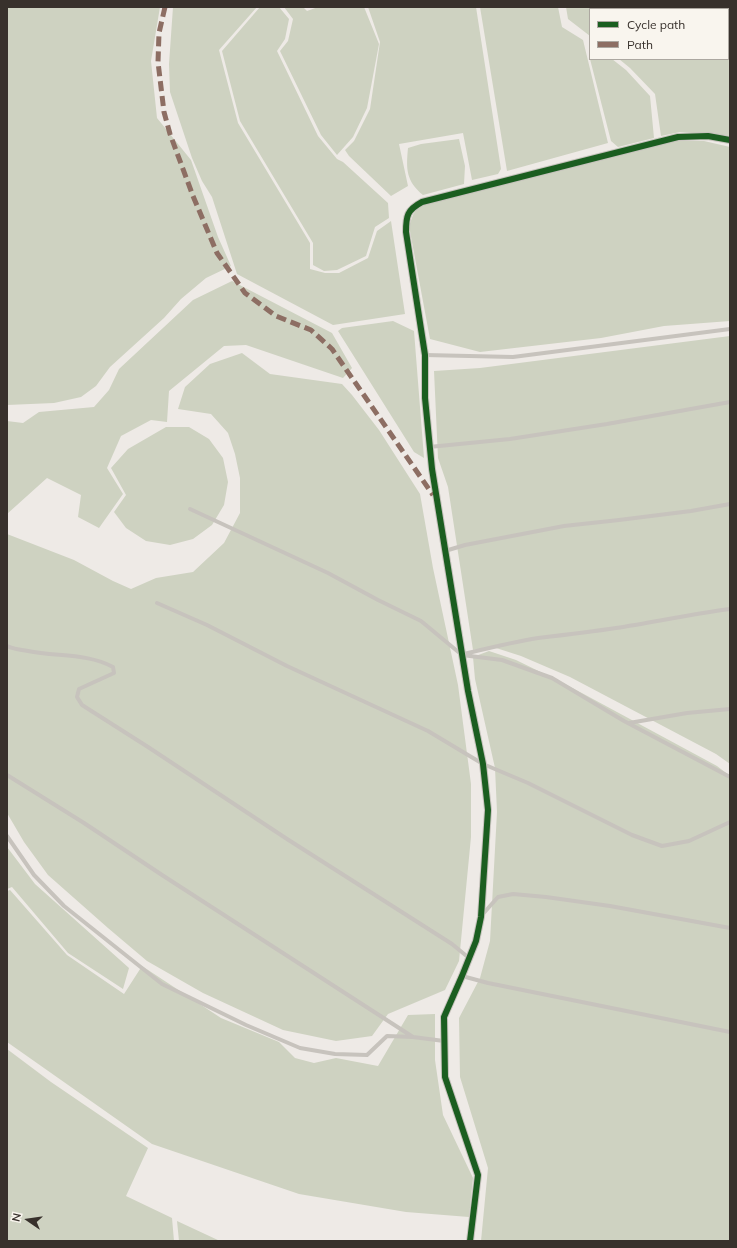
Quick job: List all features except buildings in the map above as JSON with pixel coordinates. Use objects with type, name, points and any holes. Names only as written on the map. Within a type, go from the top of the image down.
[{"type":"street","points":[[470,1241],[478,1175],[445,1077],[444,1016],[476,941],[481,917],[488,810],[482,764],[462,655],[432,469],[425,398],[425,355],[406,232],[406,218],[410,210],[422,202],[678,137],[708,136],[730,140]]},
{"type":"lane","points":[[425,355],[513,357],[730,329]]},
{"type":"lane","points":[[429,447],[585,428],[730,402]]},
{"type":"lane","points":[[445,551],[465,545],[564,526],[691,511],[730,504]]},
{"type":"lane","points":[[190,509],[328,572],[378,600],[421,621],[462,655],[502,660],[552,678],[629,723],[730,777]]},
{"type":"lane","points":[[156,603],[208,625],[287,666],[428,731],[482,764],[528,783],[632,834],[662,846],[689,841],[730,822]]},
{"type":"lane","points":[[462,655],[531,640],[581,634],[730,609]]},
{"type":"lane","points":[[7,646],[35,653],[84,657],[104,662],[113,667],[114,673],[79,688],[77,697],[82,705],[287,839],[452,944],[469,958]]},
{"type":"lane","points":[[629,723],[687,713],[730,709]]},
{"type":"lane","points":[[7,775],[84,823],[413,1037]]},
{"type":"lane","points":[[7,836],[34,875],[64,906],[162,984],[246,1025],[300,1048],[335,1054],[367,1055],[387,1036],[413,1037],[444,1041]]},
{"type":"lane","points":[[481,917],[498,897],[513,894],[610,906],[730,928]]},
{"type":"lane","points":[[462,976],[564,999],[730,1032]]},
{"type":"green space","points":[[7,7],[160,7],[151,61],[157,118],[191,160],[218,237],[231,266],[206,278],[181,299],[164,318],[110,367],[96,386],[81,397],[54,403],[7,405]]},
{"type":"green space","points":[[173,7],[257,7],[219,50],[238,123],[310,243],[310,269],[325,273],[339,273],[368,258],[377,231],[391,221],[405,314],[333,325],[237,274],[212,197],[202,181],[192,158],[170,92],[169,64]]},
{"type":"green space","points":[[260,7],[279,7],[289,19],[285,39],[277,51],[318,136],[337,159],[343,162],[388,203],[389,218],[375,227],[366,256],[337,270],[324,271],[313,265],[313,243],[240,121],[222,51]]},
{"type":"green space","points":[[284,7],[303,7],[307,11],[318,7],[364,7],[379,44],[367,108],[353,137],[337,155],[321,135],[280,51],[288,41],[293,19]]},
{"type":"green space","points":[[368,7],[476,7],[501,169],[498,174],[472,180],[463,133],[399,144],[408,186],[391,196],[349,156],[345,150],[354,141],[370,109],[380,42]]},
{"type":"green space","points":[[480,7],[558,7],[562,27],[583,40],[608,143],[507,171]]},
{"type":"green space","points":[[566,7],[650,8],[589,8],[589,35],[568,19]]},
{"type":"green space","points":[[655,7],[730,7],[730,42],[729,8]]},
{"type":"green space","points":[[730,46],[730,136],[680,132],[661,136],[655,94],[620,60],[729,60]]},
{"type":"green space","points":[[590,60],[613,60],[626,70],[650,96],[654,138],[618,147],[611,141]]},
{"type":"green space","points":[[459,139],[465,166],[464,184],[423,195],[413,185],[408,174],[408,148],[421,144]]},
{"type":"green space","points":[[671,141],[704,141],[730,147],[730,321],[664,326],[601,338],[480,352],[430,339],[409,226],[418,206]]},
{"type":"green space","points":[[232,281],[332,333],[352,368],[343,378],[246,345],[224,346],[169,391],[167,422],[151,420],[121,436],[107,468],[123,494],[99,528],[78,517],[81,495],[47,478],[7,514],[7,421],[23,423],[39,412],[94,407],[109,390],[119,369],[193,300]]},
{"type":"green space","points":[[393,321],[414,331],[424,458],[414,452],[338,331],[342,328]]},
{"type":"green space","points":[[730,336],[730,764],[716,754],[570,677],[521,656],[493,647],[473,650],[448,487],[438,458],[434,371],[480,368]]},
{"type":"green space","points":[[242,353],[270,374],[342,384],[379,430],[420,494],[433,568],[458,685],[471,784],[471,837],[459,961],[445,990],[388,1014],[372,1036],[336,1041],[283,1030],[203,993],[147,961],[48,875],[24,842],[7,813],[7,534],[74,560],[131,589],[156,578],[193,572],[224,543],[240,513],[240,478],[235,454],[228,433],[211,414],[178,409],[185,387],[210,364]]},
{"type":"green space","points":[[166,427],[189,427],[209,439],[223,458],[228,482],[224,505],[212,525],[193,539],[170,545],[146,541],[126,528],[114,512],[126,495],[111,468],[128,449]]},
{"type":"green space","points":[[489,651],[516,660],[567,685],[717,766],[730,776],[730,1241],[481,1241],[488,1168],[460,1077],[459,1018],[480,978],[490,941],[497,812],[495,768],[475,679],[473,657]]},
{"type":"green space","points":[[7,847],[35,884],[129,968],[123,989],[68,953],[12,887],[7,889]]},
{"type":"green space","points":[[10,890],[67,955],[124,994],[142,966],[221,1018],[279,1042],[295,1058],[314,1063],[336,1058],[378,1066],[408,1015],[435,1014],[435,1060],[443,1115],[473,1178],[469,1217],[406,1212],[299,1194],[152,1144],[7,1042],[7,891]]},
{"type":"green space","points":[[7,1049],[51,1082],[148,1148],[126,1196],[172,1218],[174,1241],[7,1241]]},
{"type":"green space","points":[[177,1221],[220,1241],[179,1241]]},
{"type":"marked path","points":[[165,7],[159,33],[158,62],[164,112],[170,134],[193,196],[217,253],[245,293],[276,316],[311,330],[332,349],[433,495]]},
{"type":"cycle path","points":[[470,1241],[478,1175],[445,1077],[444,1017],[476,941],[481,917],[488,810],[483,764],[468,691],[432,469],[425,398],[425,355],[406,232],[406,222],[410,211],[422,202],[678,137],[708,136],[730,140]]}]
